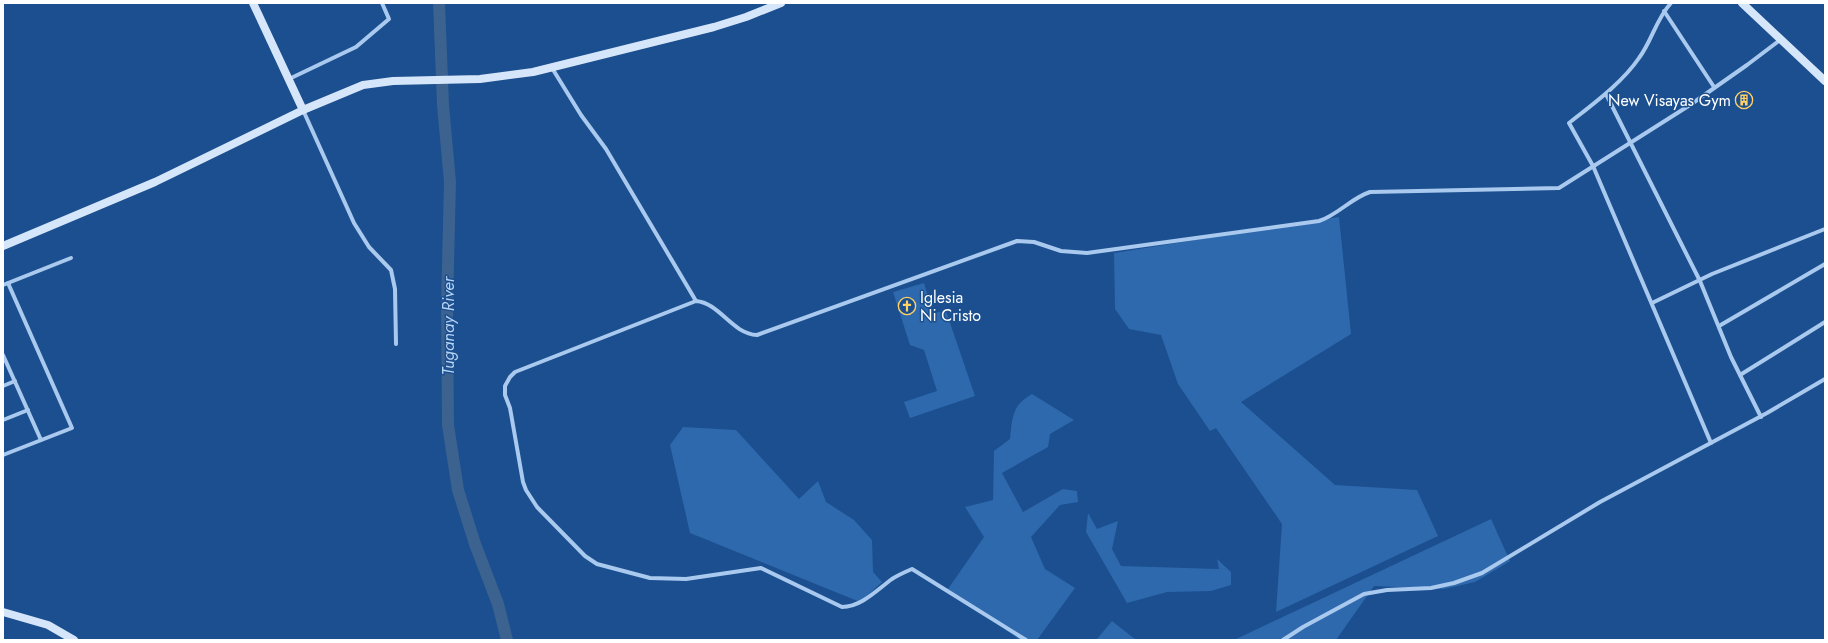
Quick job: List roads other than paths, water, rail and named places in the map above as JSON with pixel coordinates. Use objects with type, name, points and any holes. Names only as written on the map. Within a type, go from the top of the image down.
[{"type":"street","points":[[253,3],[358,230],[369,247],[392,270],[395,289],[396,344]]},
{"type":"street","points":[[289,79],[347,52],[370,36],[388,19],[382,3]]},
{"type":"street","points":[[3,246],[155,182],[303,110],[363,85],[409,80],[497,77],[552,68],[714,27],[746,17],[781,3]]},
{"type":"street","points":[[1671,3],[1664,11],[1640,58],[1606,94],[1570,123],[1593,166],[1711,443]]},
{"type":"street","points":[[1742,3],[1825,81]]},
{"type":"street","points":[[1664,11],[1714,88]]},
{"type":"street","points":[[1026,640],[914,570],[900,574],[864,599],[848,607],[842,607],[761,568],[686,578],[650,578],[597,564],[585,556],[530,499],[523,482],[510,408],[505,395],[505,386],[515,372],[696,301],[706,303],[749,335],[757,335],[1017,242],[1034,242],[1061,251],[1087,253],[1319,221],[1332,216],[1353,200],[1370,192],[1559,188],[1674,115],[1780,40]]},
{"type":"street","points":[[552,68],[581,115],[606,149],[696,301]]},
{"type":"street","points":[[1606,94],[1631,141],[1700,281],[1740,375],[1761,417]]},
{"type":"street","points":[[1652,303],[1700,281],[1825,229]]},
{"type":"street","points":[[3,455],[72,428],[5,284],[72,258]]},
{"type":"street","points":[[1719,326],[1825,264]]},
{"type":"street","points":[[1740,375],[1825,322]]},
{"type":"street","points":[[3,355],[40,440]]},
{"type":"street","points":[[1282,640],[1364,594],[1387,590],[1431,588],[1454,583],[1482,573],[1600,502],[1761,417],[1825,379]]},
{"type":"street","points":[[3,386],[15,382]]},
{"type":"street","points":[[3,420],[28,410]]},
{"type":"street","points":[[3,612],[48,625],[74,640]]},
{"type":"waterway","name":"Tuganay River","points":[[439,3],[443,105],[450,182],[447,306],[448,425],[458,490],[475,544],[498,604],[507,640]]},
{"type":"place","name":"New Visayas Gym","points":[[1744,100]]},
{"type":"place","name":"Iglesia Ni Cristo","points":[[907,306]]}]
